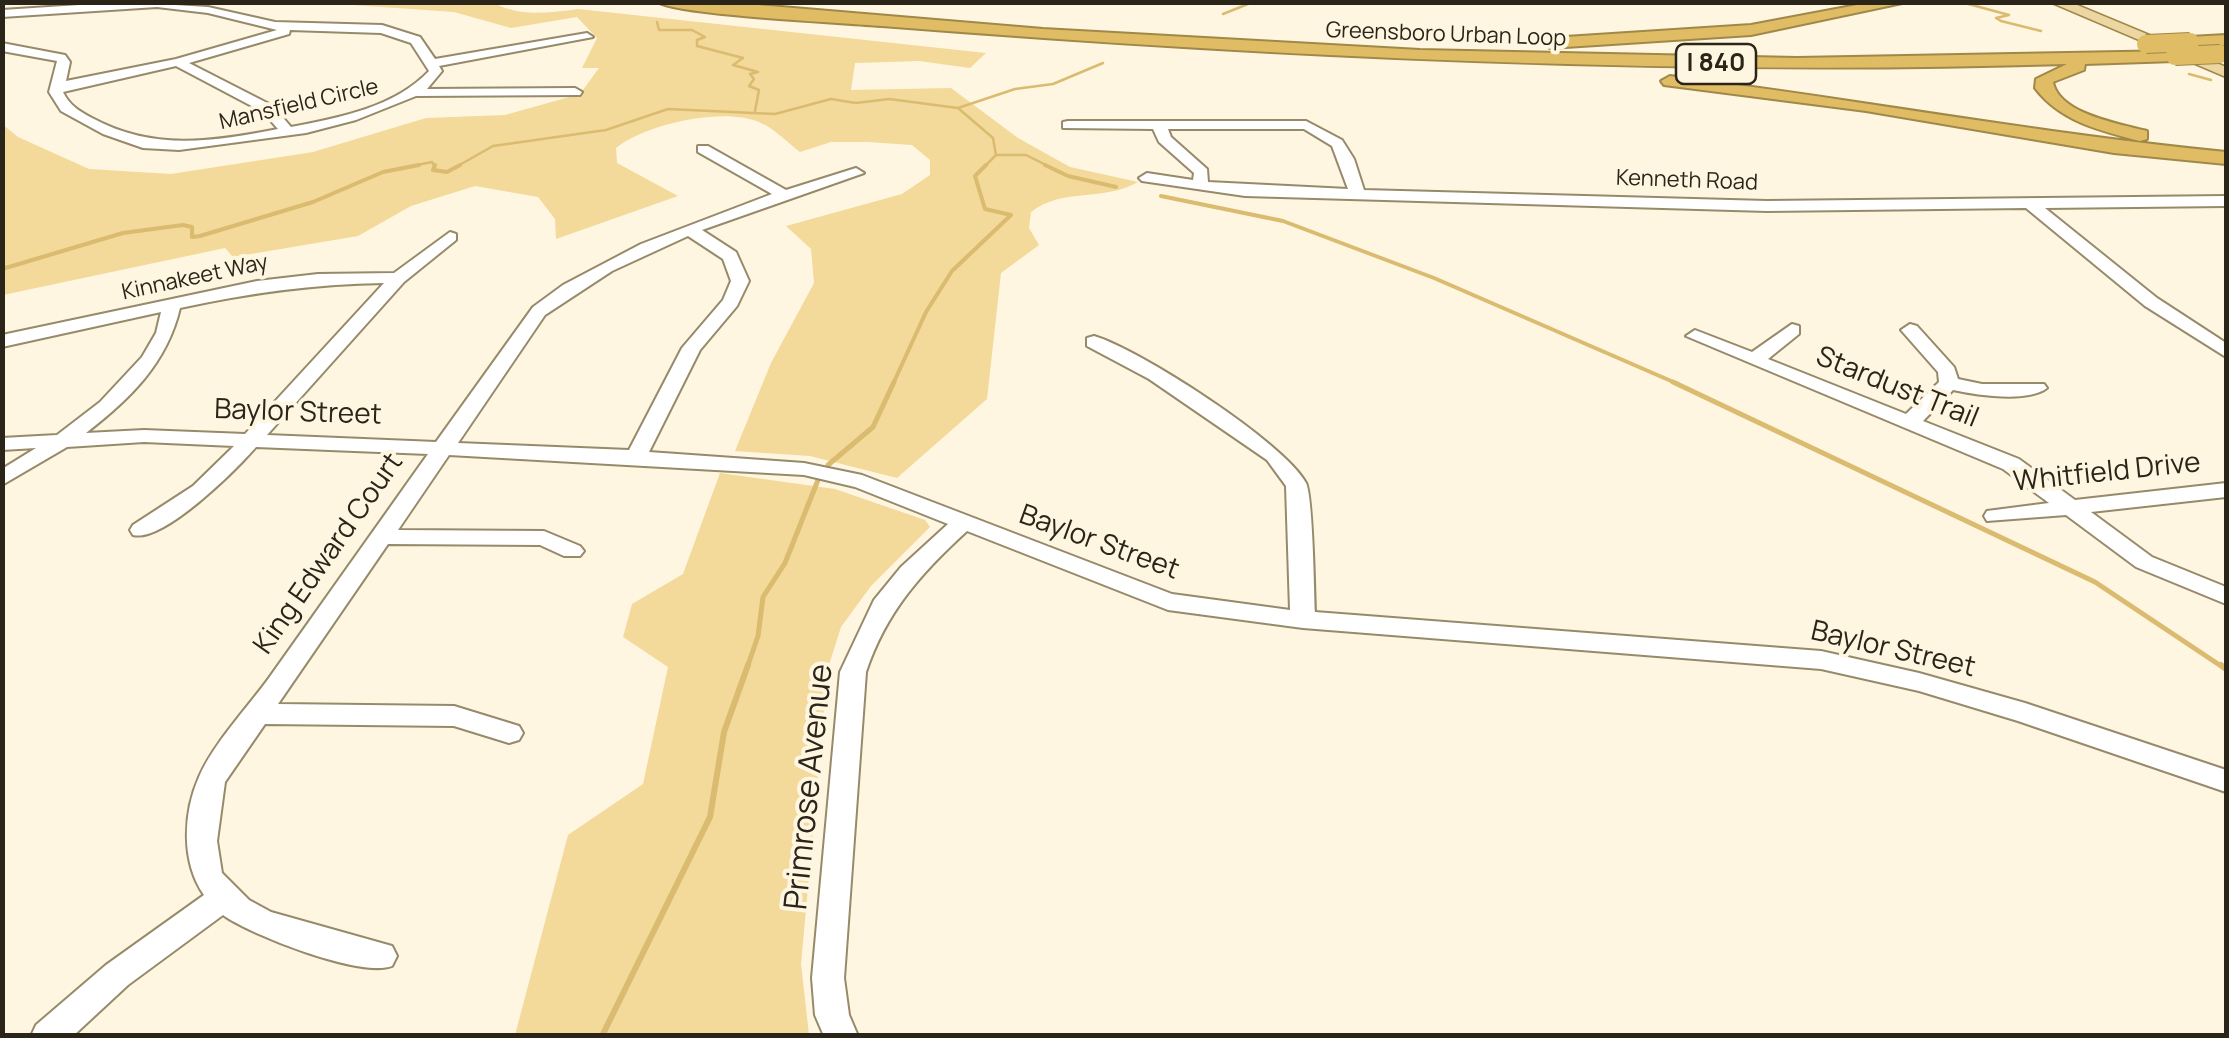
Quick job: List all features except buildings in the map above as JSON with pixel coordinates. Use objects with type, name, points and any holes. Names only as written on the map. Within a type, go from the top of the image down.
[{"type":"highway","name":"Greensboro Urban Loop","points":[[666,2],[1012,34],[1290,52],[1704,64],[2144,51],[2190,42],[2224,48]]},
{"type":"highway","name":"Greensboro Urban Loop","points":[[794,2],[1038,24],[1357,43],[1760,52],[2144,51],[2175,56],[2224,48]]},
{"type":"highway","points":[[1357,43],[1555,42],[1683,36],[1809,22],[1900,2]]},
{"type":"highway","points":[[2144,51],[2062,69],[2046,78],[2044,88],[2060,104],[2105,125],[2172,142],[2226,149]]},
{"type":"highway","points":[[1290,52],[1675,81],[1866,106],[2126,149],[2226,158]]},
{"type":"main road","points":[[2057,2],[2226,72]]},
{"type":"main road","points":[[2075,2],[2224,48]]},
{"type":"street","points":[[2,14],[156,4],[293,28],[394,30],[416,40],[434,62],[587,37]]},
{"type":"street","points":[[59,86],[178,62],[293,28]]},
{"type":"street","name":"Mansfield Circle","points":[[2,47],[61,58],[64,62],[57,98],[64,106],[128,141],[193,146],[288,132],[386,107],[420,93],[433,78],[434,62]]},
{"type":"street","points":[[178,62],[268,109],[288,132]]},
{"type":"street","points":[[420,93],[575,92]]},
{"type":"street","points":[[1068,125],[1306,125],[1334,134],[1346,155],[1357,194]]},
{"type":"street","points":[[1159,125],[1164,138],[1202,172],[1200,186]]},
{"type":"street","points":[[703,149],[784,195]]},
{"type":"street","name":"King Edward Court","points":[[223,898],[208,877],[201,828],[212,779],[538,311],[594,271],[784,195],[856,173]]},
{"type":"street","name":"Kenneth Road","points":[[1147,178],[1200,186],[1357,194],[1767,206],[2226,202]]},
{"type":"street","points":[[2028,202],[2151,302],[2226,351]]},
{"type":"street","points":[[636,457],[691,348],[731,302],[740,281],[730,256],[693,232]]},
{"type":"street","points":[[141,530],[201,491],[398,278],[450,237]]},
{"type":"street","name":"Kinnakeet Way","points":[[2,342],[288,282],[398,278]]},
{"type":"street","points":[[2,479],[61,439],[144,371],[166,339],[172,305]]},
{"type":"street","points":[[1754,360],[1792,330]]},
{"type":"street","points":[[1910,330],[1947,371],[1949,383]]},
{"type":"street","name":"Stardust Trail","points":[[1695,336],[2011,464],[2144,562],[2220,587]]},
{"type":"street","points":[[1094,342],[1156,375],[1274,456],[1288,472],[1296,486],[1303,620]]},
{"type":"street","points":[[1949,383],[1982,390],[2037,388]]},
{"type":"street","points":[[1909,423],[1949,383]]},
{"type":"street","name":"Baylor Street","points":[[2,444],[144,436],[761,464],[836,476],[1168,602],[1303,620],[1821,660],[1918,682],[2025,713],[2226,782]]},
{"type":"street","name":"Whitfield Drive","points":[[1995,516],[2226,490]]},
{"type":"street","name":"Primrose Avenue","points":[[841,1036],[832,1015],[828,978],[852,672],[865,632],[885,597],[962,524]]},
{"type":"street","points":[[378,536],[544,538],[572,551]]},
{"type":"street","points":[[254,714],[454,716],[509,733]]},
{"type":"street","points":[[48,1036],[116,975],[223,898],[276,928],[381,956]]},
{"type":"shaded area","points":[[324,3],[494,3],[535,13],[578,9],[986,53],[970,68],[919,61],[855,63],[851,90],[951,88],[1018,138],[1070,167],[1138,182],[1111,192],[1056,200],[1031,212],[1029,228],[1039,245],[1001,273],[987,399],[897,478],[810,456],[735,451],[771,363],[814,283],[811,249],[786,226],[902,194],[930,175],[930,160],[912,145],[831,142],[800,152],[776,132],[746,118],[686,120],[646,132],[616,148],[617,163],[678,196],[556,239],[555,219],[538,197],[475,186],[411,206],[358,236],[233,257],[225,248],[3,295],[2,124],[18,137],[89,169],[171,174],[313,152],[426,118],[505,115],[580,94],[599,68],[582,68],[597,38],[577,17],[511,28],[454,12]]},
{"type":"shaded area","points":[[720,473],[835,489],[925,520],[930,527],[871,586],[841,627],[828,668],[801,964],[809,1035],[515,1035],[568,835],[643,784],[668,667],[623,637],[632,604],[683,574]]},
{"type":"waterway","points":[[1223,14],[1253,2]]},
{"type":"waterway","points":[[1961,2],[2009,15],[1996,18],[2001,21],[2041,31]]},
{"type":"waterway","points":[[657,22],[659,30],[692,30],[705,37],[697,40],[697,46],[743,58],[733,65],[758,72],[750,74],[754,79],[749,86],[759,90],[755,111]]},
{"type":"waterway","points":[[958,108],[1015,89],[1053,84],[1103,63]]},
{"type":"waterway","points":[[2189,74],[2211,80]]},
{"type":"waterway","points":[[456,167],[493,146],[606,130],[668,109],[775,114],[831,99],[856,103],[889,99],[958,108]]},
{"type":"waterway","points":[[958,108],[993,138],[996,155]]},
{"type":"waterway","points":[[893,384],[926,312],[952,271],[1011,215],[985,209],[975,176],[996,155]]},
{"type":"waterway","points":[[996,155],[1026,155],[1050,167]]},
{"type":"waterway","points":[[407,167],[432,162],[435,166]]},
{"type":"waterway","points":[[2,269],[123,233],[183,225],[192,227],[192,237],[200,236],[313,202],[383,172],[419,165]]},
{"type":"waterway","points":[[435,166],[433,170],[447,172],[460,165]]},
{"type":"waterway","points":[[1045,165],[1068,176],[1116,187]]},
{"type":"waterway","points":[[1161,196],[1283,221],[1434,278],[1678,384]]},
{"type":"waterway","points":[[828,465],[873,427],[894,382]]},
{"type":"waterway","points":[[1673,382],[2095,582],[2224,668]]},
{"type":"waterway","points":[[747,668],[758,636],[763,597],[785,563],[818,480]]},
{"type":"waterway","points":[[602,1036],[710,817],[724,732],[748,665]]},
{"type":"waterway","points":[[2221,665],[2226,669]]}]
